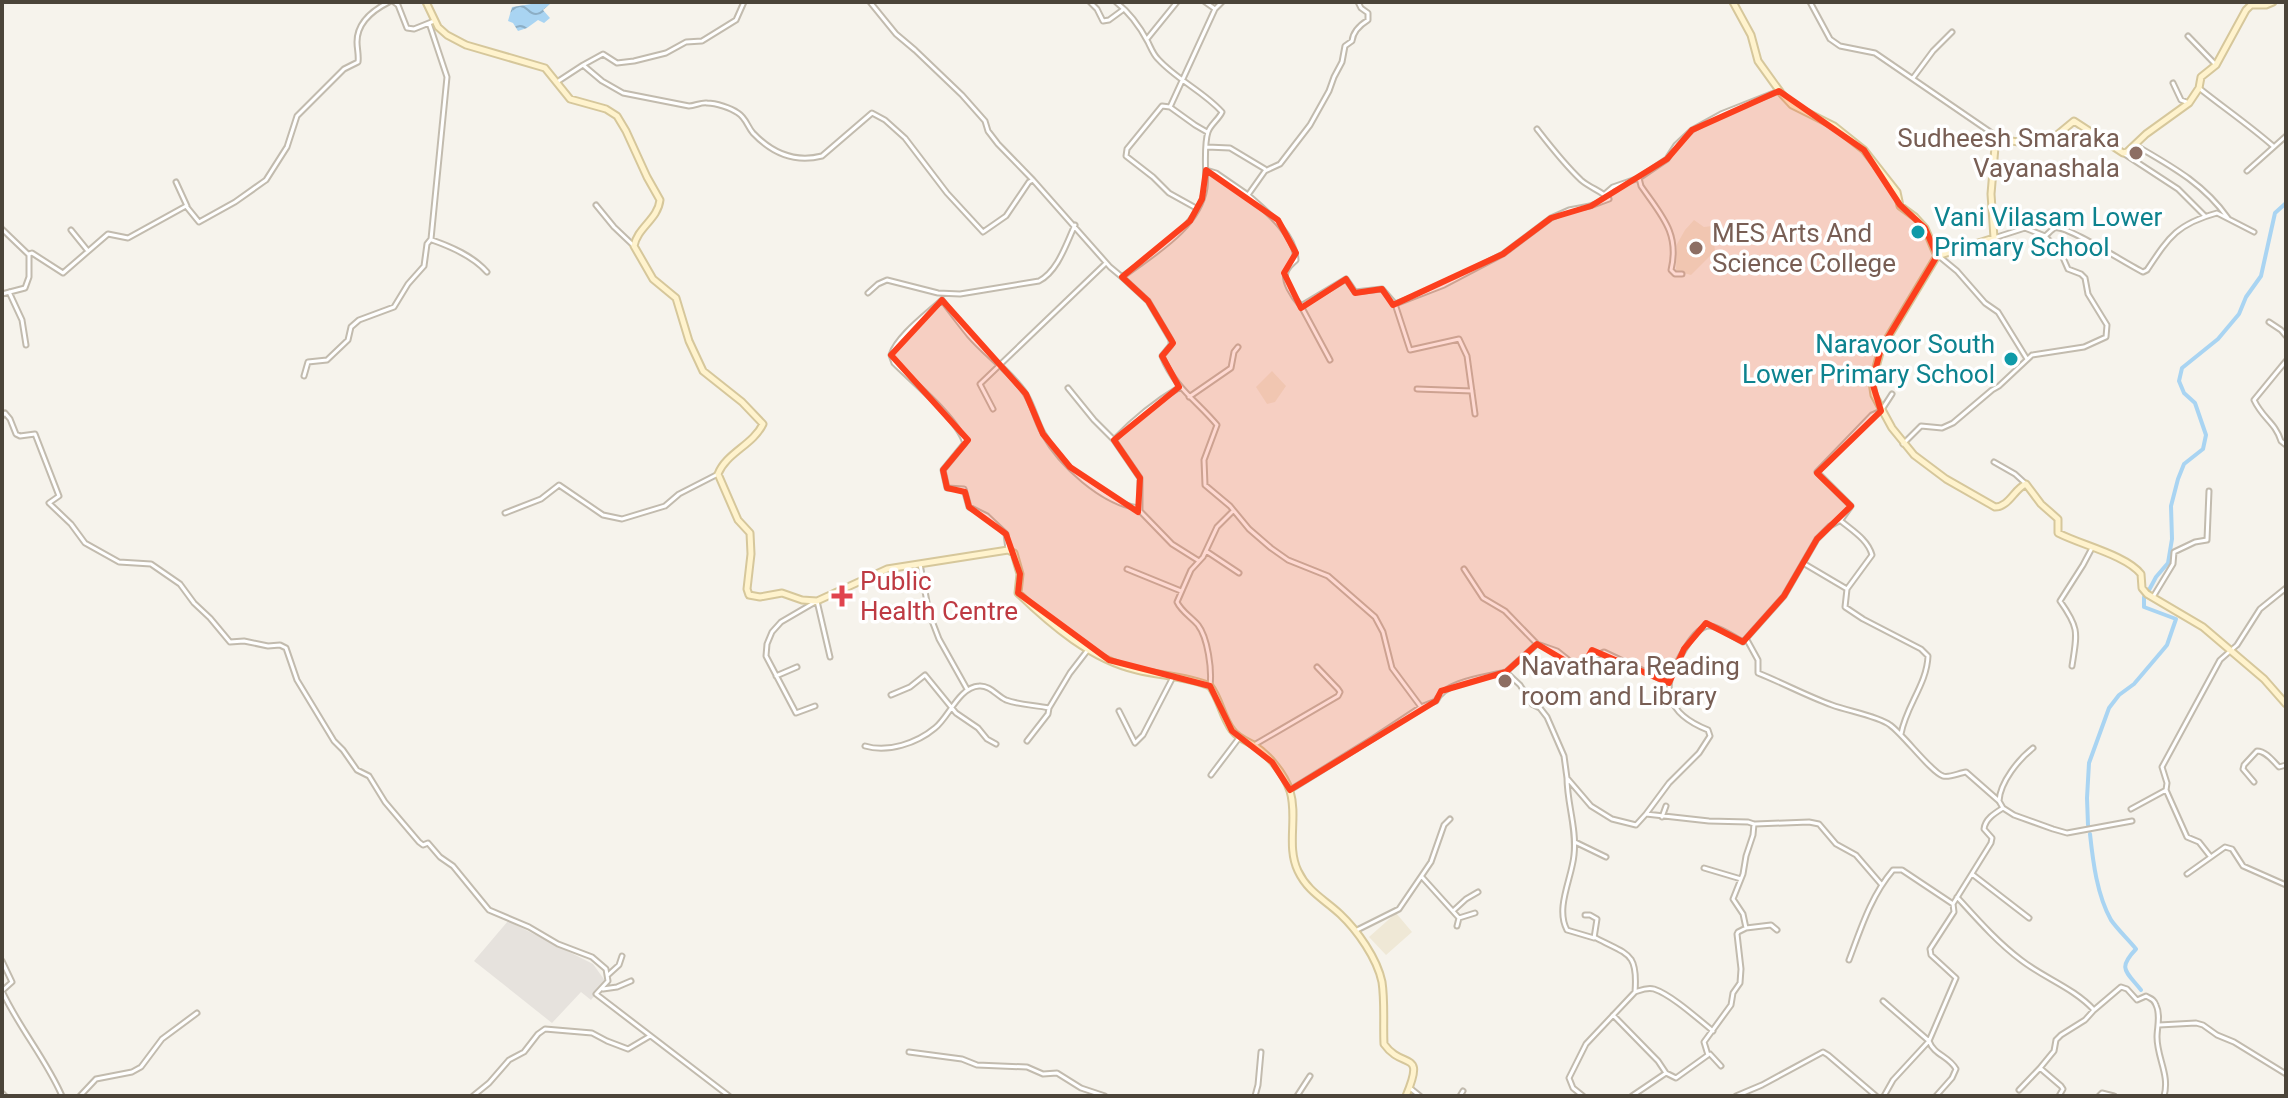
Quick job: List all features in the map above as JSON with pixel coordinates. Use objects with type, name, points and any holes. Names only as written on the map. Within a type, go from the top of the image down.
[{"type":"main road","points":[[426,2],[432,22],[447,35],[466,45],[545,68],[570,99],[606,109],[617,116],[626,131],[647,177],[659,195],[659,209],[638,235],[634,246],[653,279],[676,298],[689,341],[703,371],[742,402],[763,424],[755,436],[722,465],[718,474],[738,520],[750,533],[749,595],[760,597],[782,593],[817,601],[877,572],[1008,550],[1014,553],[1020,574],[1018,593],[1045,618],[1089,648],[1135,670],[1174,675],[1210,686],[1232,731],[1254,745],[1272,762],[1290,790],[1296,867],[1309,890],[1339,913],[1355,931],[1372,959],[1382,982],[1384,1044],[1414,1068],[1415,1074],[1406,1096]]},
{"type":"main road","points":[[1733,2],[1751,35],[1758,61],[1779,91],[1792,105],[1834,126],[1864,150],[1897,192],[1900,206],[1925,228],[1937,256]]},
{"type":"main road","points":[[2273,2],[2266,5],[2256,3],[2246,10],[2216,65],[2201,77],[2199,88],[2189,103],[2127,152],[2123,153],[2074,121],[2045,145],[2002,140],[1995,147],[1991,194],[1994,238],[1937,256],[1881,349],[1872,382],[1881,411],[1903,444],[1936,472],[1995,507],[2001,507],[2026,484],[2041,504],[2058,519],[2058,533],[2130,563],[2141,574],[2142,588],[2153,598],[2203,627],[2284,700]]},
{"type":"street","points":[[176,182],[196,221],[235,202],[266,180],[287,147],[297,116],[344,69],[358,62],[357,39],[362,23],[379,7],[391,2],[398,5],[407,28],[414,29],[432,22],[447,77],[431,239],[427,244],[424,266],[394,307],[359,320],[351,327],[348,340],[327,360],[308,362],[304,376]]},
{"type":"street","points":[[557,82],[603,54],[617,63],[634,61],[666,53],[686,42],[702,41],[736,20],[744,2]]},
{"type":"street","points":[[870,2],[896,34],[962,95],[985,121],[998,144],[1107,263],[1148,301],[1171,340],[1171,345],[1162,356],[1180,387],[1217,425],[1204,460],[1205,485],[1271,548],[1296,564],[1328,576],[1375,617],[1383,632],[1392,668],[1421,707]]},
{"type":"street","points":[[1090,2],[1103,21],[1125,9]]},
{"type":"street","points":[[1116,2],[1125,9],[1154,55],[1222,112],[1208,132],[1205,186],[1198,209],[1171,239],[1122,277]]},
{"type":"street","points":[[1146,39],[1177,2]]},
{"type":"street","points":[[1205,2],[1215,9]]},
{"type":"street","points":[[1170,107],[1215,9],[1222,2]]},
{"type":"street","points":[[1248,195],[1266,169],[1280,164],[1325,101],[1342,62],[1345,46],[1369,17],[1358,2]]},
{"type":"street","points":[[1810,2],[1830,39],[1840,46],[1875,53],[2002,140]]},
{"type":"street","points":[[1912,79],[1952,32]]},
{"type":"street","points":[[2188,36],[2216,65]]},
{"type":"street","points":[[583,65],[623,93],[694,107],[706,102],[736,111],[751,131],[770,148],[796,158],[822,156],[872,113],[905,138],[934,178],[983,232],[1006,216],[1033,180]]},
{"type":"street","points":[[2173,83],[2181,100],[2189,103]]},
{"type":"street","points":[[2199,88],[2245,121],[2273,146]]},
{"type":"street","points":[[1605,194],[1613,187],[1639,178],[1667,159],[1692,130],[1721,114],[1779,91]]},
{"type":"street","points":[[1198,209],[1169,193],[1126,156],[1127,149],[1162,106],[1170,107],[1208,132]]},
{"type":"street","points":[[1395,304],[1444,285],[1503,254],[1551,218],[1609,199],[1565,165],[1537,129]]},
{"type":"street","points":[[2247,171],[2286,136]]},
{"type":"street","points":[[2135,145],[2180,170],[2214,198],[2228,218]]},
{"type":"street","points":[[1207,147],[1230,148],[1266,169]]},
{"type":"street","points":[[2123,153],[2178,189],[2205,216]]},
{"type":"street","points":[[1206,170],[1216,173],[1248,195],[1278,220],[1296,253],[1296,260],[1285,276],[1330,360]]},
{"type":"street","points":[[1639,178],[1641,186],[1669,227],[1675,254],[1671,270],[1682,274]]},
{"type":"street","points":[[596,205],[634,246]]},
{"type":"street","points":[[2,229],[29,254],[63,273],[108,234],[128,238],[187,206]]},
{"type":"street","points":[[2045,236],[2060,227],[2143,272],[2161,248],[2190,221],[2217,213],[2254,232]]},
{"type":"street","points":[[868,293],[887,280],[949,294],[1039,281],[1056,263],[1075,225]]},
{"type":"street","points":[[1903,444],[1921,426],[1942,428],[1953,423],[2027,359],[2041,353],[2062,352],[2093,344],[2106,337],[2102,315],[2088,294],[2085,278],[2068,269],[2061,253],[2045,236],[2025,228],[1994,238]]},
{"type":"street","points":[[71,230],[88,251]]},
{"type":"street","points":[[431,239],[451,247],[487,272]]},
{"type":"street","points":[[2,294],[25,288],[29,277],[29,254]]},
{"type":"street","points":[[1937,256],[1957,271],[1979,297],[1998,312],[2027,359]]},
{"type":"street","points":[[993,409],[980,384],[1107,263]]},
{"type":"street","points":[[1301,306],[1346,279],[1355,292],[1382,289],[1395,304],[1410,350],[1459,339],[1467,356],[1475,414]]},
{"type":"street","points":[[9,292],[22,320],[26,345]]},
{"type":"street","points":[[949,294],[893,348],[891,355],[894,363],[962,434],[965,443],[943,470],[947,488],[964,489],[969,507],[987,516],[1006,534],[1008,550]]},
{"type":"street","points":[[942,300],[970,335],[1026,394],[1043,434],[1070,467],[1097,490],[1126,506],[1138,508],[1160,534],[1183,553],[1199,561]]},
{"type":"street","points":[[2269,322],[2286,336]]},
{"type":"street","points":[[1189,397],[1229,371],[1238,347]]},
{"type":"street","points":[[2286,361],[2254,400],[2261,414],[2279,430],[2281,441],[2286,445]]},
{"type":"street","points":[[1114,440],[1133,420],[1180,387]]},
{"type":"street","points":[[1068,388],[1114,440],[1140,478],[1138,508]]},
{"type":"street","points":[[1417,389],[1472,391]]},
{"type":"street","points":[[1567,778],[1591,806],[1612,819],[1636,825],[1669,783],[1699,753],[1710,736],[1708,730],[1695,725],[1679,712],[1671,699],[1669,683],[1684,649],[1703,627],[1711,625],[1743,642],[1775,608],[1817,539],[1841,520],[1851,506],[1817,472],[1872,415],[1881,411],[1892,394]]},
{"type":"street","points":[[2,416],[5,413],[10,419],[16,434],[35,434],[59,496],[49,503],[85,543],[119,562],[151,564],[160,569],[180,584],[230,642],[244,641],[286,648],[297,680],[334,741],[357,770],[369,776],[385,802],[419,842],[423,845],[428,843],[453,866],[489,910],[592,957],[606,969],[608,975],[603,989],[596,994],[729,1096]]},
{"type":"street","points":[[1994,462],[2026,484]]},
{"type":"street","points":[[505,513],[541,499],[559,485],[603,515],[628,519],[665,506],[679,494],[718,474]]},
{"type":"street","points":[[2153,598],[2173,564],[2174,552],[2207,540],[2209,491]]},
{"type":"street","points":[[1210,686],[1206,638],[1197,624],[1177,605],[1191,570],[1206,551],[1217,527],[1234,511]]},
{"type":"street","points":[[1841,520],[1864,540],[1872,555],[1847,589],[1845,607],[1906,640],[1928,656],[1921,686],[1901,734]]},
{"type":"street","points":[[2072,666],[2077,630],[2060,601],[2092,548]]},
{"type":"street","points":[[1206,551],[1239,573]]},
{"type":"street","points":[[1803,563],[1847,589]]},
{"type":"street","points":[[920,564],[929,613],[939,639],[967,689]]},
{"type":"street","points":[[1127,569],[1181,591]]},
{"type":"street","points":[[1464,569],[1483,598],[1505,611],[1537,644],[1557,651],[1581,670],[1589,666],[1592,658],[1604,652],[1669,683]]},
{"type":"street","points":[[2210,856],[2199,842],[2188,838],[2166,790],[2162,767],[2220,660],[2230,652],[2260,609],[2286,588]]},
{"type":"street","points":[[815,706],[796,713],[766,656],[772,632],[781,622],[817,601],[830,657]]},
{"type":"street","points":[[1746,639],[1758,660],[1758,673],[1824,703],[1888,723],[1938,775],[1946,777],[1966,772],[2014,815],[2067,833],[2132,821]]},
{"type":"street","points":[[1290,790],[1421,707],[1434,703],[1440,693],[1454,686],[1506,672],[1537,644]]},
{"type":"street","points":[[1027,741],[1048,714],[1070,673],[1089,648]]},
{"type":"street","points":[[776,676],[797,667]]},
{"type":"street","points":[[1254,745],[1338,696],[1338,689],[1317,667]]},
{"type":"street","points":[[1506,672],[1547,717],[1564,756],[1575,842],[1565,895],[1564,926],[1632,959],[1636,971],[1635,992]]},
{"type":"street","points":[[891,695],[910,687],[925,675],[952,709],[996,744]]},
{"type":"street","points":[[1119,711],[1133,742],[1138,742],[1174,675]]},
{"type":"street","points":[[865,746],[885,750],[934,730],[967,689],[977,686],[985,687],[1006,700],[1049,708]]},
{"type":"street","points":[[1211,775],[1239,738]]},
{"type":"street","points":[[1999,801],[1999,793],[2016,766],[2033,748]]},
{"type":"street","points":[[2254,782],[2243,769],[2257,751],[2271,758],[2279,767],[2286,765]]},
{"type":"street","points":[[2131,809],[2166,790]]},
{"type":"street","points":[[1662,817],[1666,806]]},
{"type":"street","points":[[1884,1096],[1893,1080],[1929,1041],[1956,978],[1930,952],[1954,912],[1956,897],[1992,838],[1984,829],[1985,824],[2003,808]]},
{"type":"street","points":[[1646,814],[1754,824],[1819,824],[1836,844],[1856,855],[1881,884]]},
{"type":"street","points":[[1355,931],[1399,909],[1431,862],[1444,825],[1450,819]]},
{"type":"street","points":[[1746,928],[1743,914],[1733,899],[1754,824]]},
{"type":"street","points":[[1575,842],[1606,857]]},
{"type":"street","points":[[2187,874],[2221,848],[2229,848],[2243,866],[2286,885]]},
{"type":"street","points":[[1704,868],[1741,879]]},
{"type":"street","points":[[1849,960],[1881,884],[1893,870],[1902,870],[1953,904]]},
{"type":"street","points":[[1971,873],[2029,918]]},
{"type":"street","points":[[1422,877],[1459,918]]},
{"type":"street","points":[[1453,911],[1478,892]]},
{"type":"street","points":[[1956,897],[2021,961],[2073,993],[2094,1010]]},
{"type":"street","points":[[1459,918],[1475,913]]},
{"type":"street","points":[[1585,915],[1597,919],[1594,938]]},
{"type":"street","points":[[1457,926],[1459,918]]},
{"type":"street","points":[[1721,1066],[1704,1042],[1731,1005],[1733,993],[1740,983],[1737,934],[1746,928],[1771,925],[1777,930]]},
{"type":"street","points":[[608,975],[619,965],[622,956]]},
{"type":"street","points":[[2,961],[12,982],[2,991],[12,1014],[54,1077],[62,1096]]},
{"type":"street","points":[[603,989],[631,981]]},
{"type":"street","points":[[2019,1090],[2054,1051],[2056,1040],[2061,1035],[2085,1020],[2115,991],[2124,987],[2137,1000],[2146,996],[2156,1005],[2159,1025],[2157,1039],[2166,1077],[2164,1096]]},
{"type":"street","points":[[1583,1096],[1573,1088],[1569,1078],[1586,1044],[1635,992],[1655,990],[1667,996],[1713,1031]]},
{"type":"street","points":[[1883,1001],[1929,1041],[1934,1050],[1953,1063],[1956,1069],[1952,1078],[1936,1096]]},
{"type":"street","points":[[80,1096],[96,1079],[132,1072],[141,1067],[162,1039],[197,1013]]},
{"type":"street","points":[[1613,1015],[1666,1073],[1676,1078],[1709,1053]]},
{"type":"street","points":[[2159,1025],[2203,1025],[2286,1074]]},
{"type":"street","points":[[473,1096],[509,1060],[524,1052],[545,1029],[592,1033],[628,1049],[650,1036]]},
{"type":"street","points":[[909,1052],[962,1059],[977,1065],[1027,1067],[1043,1074],[1057,1073],[1081,1088],[1105,1096]]},
{"type":"street","points":[[1255,1096],[1261,1052]]},
{"type":"street","points":[[1736,1096],[1823,1052],[1873,1095]]},
{"type":"street","points":[[2040,1068],[2061,1086],[2063,1089],[2059,1096]]},
{"type":"street","points":[[1632,1096],[1666,1073]]},
{"type":"street","points":[[1297,1096],[1310,1076]]},
{"type":"street","points":[[1410,1088],[1420,1096]]},
{"type":"street","points":[[2099,1096],[2102,1093],[2114,1096]]},
{"type":"highlighted area","points":[[1779,91],[1864,150],[1900,205],[1925,228],[1937,256],[1881,349],[1872,382],[1881,411],[1817,473],[1851,506],[1817,539],[1784,596],[1743,642],[1706,623],[1684,649],[1669,683],[1592,650],[1581,670],[1537,644],[1506,672],[1441,691],[1436,701],[1290,790],[1272,762],[1232,731],[1210,686],[1109,660],[1018,593],[1020,574],[1006,534],[969,507],[965,492],[947,488],[943,470],[968,440],[891,355],[942,300],[1026,394],[1043,434],[1070,467],[1138,512],[1140,478],[1114,440],[1179,387],[1162,356],[1173,343],[1148,301],[1122,277],[1190,221],[1202,199],[1206,170],[1278,220],[1296,253],[1284,273],[1301,308],[1346,279],[1355,293],[1382,289],[1393,305],[1503,254],[1551,218],[1591,206],[1667,159],[1692,130]]},
{"type":"shaded area","name":"MES Arts And Science College","points":[[1694,220],[1704,227],[1712,226],[1715,251],[1691,275],[1676,271],[1677,244]]},
{"type":"shaded area","points":[[1272,371],[1286,386],[1275,402],[1267,404],[1256,387]]},
{"type":"shaded area","points":[[1396,913],[1412,932],[1386,955],[1369,937]]},
{"type":"shaded area","points":[[508,921],[593,964],[606,982],[591,1000],[581,992],[552,1023],[474,961]]},
{"type":"water","points":[[544,2],[550,4],[543,10],[550,18],[544,23],[538,20],[518,31],[508,21],[512,7]]},
{"type":"waterway","points":[[2148,592],[2168,563],[2172,539],[2171,506],[2178,479],[2184,464],[2203,449],[2206,435],[2195,403],[2184,393],[2179,381],[2182,368],[2218,339],[2239,314],[2246,297],[2261,276],[2275,213],[2286,203]]},
{"type":"waterway","points":[[2088,825],[2089,763],[2109,708],[2167,645],[2176,619],[2144,607],[2144,597]]},
{"type":"waterway","points":[[2090,834],[2102,900],[2111,920],[2136,949],[2125,966],[2141,990]]},
{"type":"place","name":"Sudheesh Smaraka Vayanashala","points":[[2136,153]]},
{"type":"place","name":"Vani Vilasam Lower Primary School","points":[[1918,232]]},
{"type":"place","name":"MES Arts And Science College","points":[[1696,248]]},
{"type":"place","name":"Naravoor South Lower Primary School","points":[[2011,359]]},
{"type":"place","name":"Public Health Centre","points":[[842,596]]},
{"type":"place","name":"Navathara Reading room and Library","points":[[1505,681]]}]
